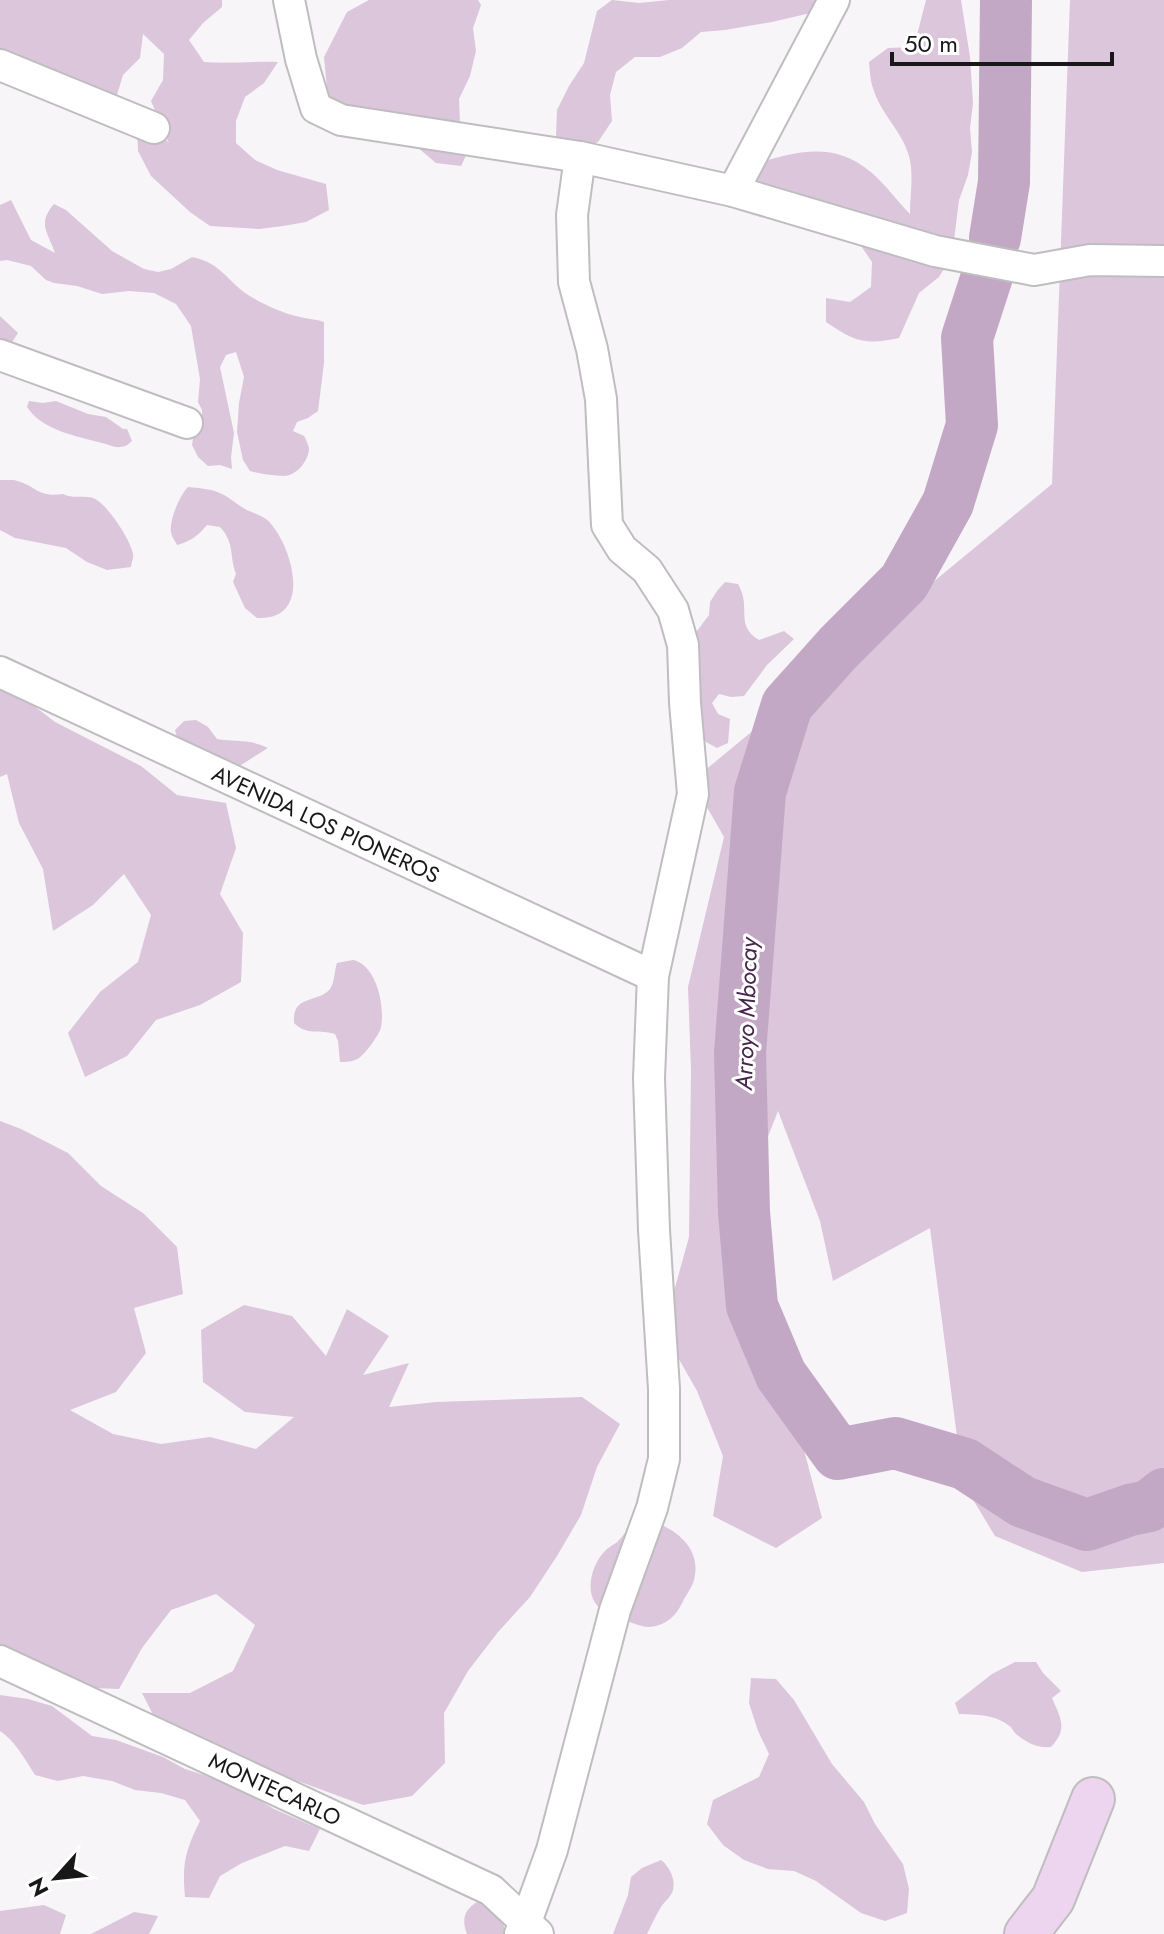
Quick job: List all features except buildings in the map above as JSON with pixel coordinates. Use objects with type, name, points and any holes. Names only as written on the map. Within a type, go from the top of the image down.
[{"type":"street","points":[[289,0],[301,59],[316,108],[341,120],[580,157],[733,191],[935,251],[1034,270],[1090,260],[1164,261]]},
{"type":"street","points":[[733,191],[834,0]]},
{"type":"street","points":[[0,65],[154,128]]},
{"type":"street","points":[[528,1930],[615,1610],[652,1508],[664,1459],[664,1389],[649,1078],[653,976],[693,794],[683,645],[673,610],[647,570],[622,549],[607,525],[601,399],[592,349],[574,282],[572,215],[580,157]]},
{"type":"street","points":[[0,355],[187,423]]},
{"type":"street","name":"AVENIDA LOS PIONEROS","points":[[0,672],[653,976]]},
{"type":"street","name":"MONTECARLO","points":[[0,1661],[491,1890],[528,1930]]},
{"type":"street","points":[[1026,1934],[1053,1899],[1093,1799]]},
{"type":"shaded area","points":[[0,0],[222,0],[222,7],[189,40],[204,62],[278,62],[264,83],[245,97],[236,121],[236,143],[255,160],[277,170],[326,184],[329,210],[306,222],[283,226],[259,229],[210,226],[151,176],[138,151],[137,126],[152,123],[169,143],[151,101],[163,80],[164,54],[143,34],[140,58],[123,75],[116,98],[36,80],[0,48]]},
{"type":"shaded area","points":[[369,0],[478,0],[481,5],[473,28],[476,51],[470,76],[459,99],[460,124],[471,145],[461,166],[436,163],[417,147],[329,111],[324,57],[347,12]]},
{"type":"shaded area","points":[[612,0],[639,3],[669,0],[835,0],[819,11],[772,22],[701,32],[682,48],[660,57],[635,57],[616,72],[610,95],[612,121],[598,142],[576,151],[556,136],[557,110],[584,63],[597,11]]},
{"type":"shaded area","points":[[926,0],[961,0],[973,103],[968,175],[959,200],[952,256],[939,277],[919,293],[899,338],[861,340],[826,322],[826,298],[850,302],[871,287],[872,262],[859,243],[744,196],[754,164],[800,153],[829,152],[843,156],[872,173],[910,214],[912,177],[909,156],[876,97],[869,62],[888,48],[914,47]]},
{"type":"shaded area","points":[[1070,0],[1164,0],[1164,1563],[1082,1572],[995,1536],[963,1483],[930,1228],[833,1281],[820,1221],[778,1111],[749,1185],[757,1283],[768,1342],[792,1405],[822,1518],[776,1548],[713,1516],[723,1456],[697,1391],[663,1331],[689,1237],[691,1070],[688,987],[724,837],[692,781],[1052,484]]},
{"type":"shaded area","points":[[11,200],[31,240],[55,253],[45,223],[54,204],[66,210],[112,251],[144,269],[158,272],[171,269],[192,257],[211,264],[244,292],[264,304],[288,314],[324,322],[324,363],[318,411],[297,422],[293,431],[304,436],[309,448],[301,467],[289,475],[271,475],[250,471],[243,460],[237,432],[244,377],[236,352],[226,355],[220,367],[234,433],[232,469],[220,465],[208,466],[198,457],[192,445],[194,432],[202,422],[198,402],[200,379],[191,326],[176,304],[154,293],[129,291],[102,294],[54,283],[31,266],[0,261],[0,205]]},
{"type":"shaded area","points":[[0,316],[18,333],[5,353],[0,351]]},
{"type":"shaded area","points":[[29,401],[56,401],[88,414],[106,417],[127,429],[132,441],[116,447],[61,431],[34,415],[27,407]]},
{"type":"shaded area","points":[[0,480],[14,480],[42,493],[89,497],[99,501],[128,540],[133,556],[131,567],[107,570],[87,562],[66,548],[15,538],[0,530]]},
{"type":"shaded area","points":[[188,487],[220,493],[271,524],[291,566],[292,597],[286,608],[274,616],[257,618],[245,608],[233,582],[236,574],[230,544],[220,527],[207,525],[194,538],[177,545],[171,533],[172,521]]},
{"type":"shaded area","points":[[725,582],[738,584],[744,601],[745,622],[751,634],[759,640],[784,631],[794,639],[767,665],[744,696],[719,694],[712,703],[718,714],[730,719],[728,743],[717,748],[706,742],[693,725],[694,635],[709,615],[710,602]]},
{"type":"shaded area","points":[[0,687],[17,693],[55,722],[141,766],[177,795],[226,803],[236,848],[220,894],[243,933],[241,982],[200,1005],[156,1020],[127,1056],[85,1077],[68,1033],[100,992],[138,962],[151,915],[124,874],[93,905],[53,931],[43,869],[19,823],[7,774],[0,777]]},
{"type":"shaded area","points":[[196,720],[208,727],[217,739],[249,742],[268,748],[238,767],[179,745],[175,730],[184,721]]},
{"type":"shaded area","points":[[353,960],[368,970],[378,988],[381,1027],[362,1056],[340,1062],[335,1034],[304,1030],[294,1023],[294,1014],[301,1003],[330,989],[337,963]]},
{"type":"shaded area","points":[[0,1121],[68,1153],[101,1186],[143,1213],[177,1247],[183,1294],[134,1308],[146,1353],[116,1392],[70,1410],[113,1434],[161,1444],[210,1437],[256,1449],[294,1417],[245,1412],[203,1382],[201,1330],[244,1305],[292,1316],[326,1356],[347,1309],[389,1336],[363,1375],[409,1363],[389,1407],[436,1402],[582,1397],[620,1424],[597,1467],[581,1515],[557,1556],[530,1597],[468,1671],[444,1713],[445,1763],[412,1796],[363,1805],[268,1770],[167,1742],[142,1693],[190,1693],[233,1671],[255,1625],[216,1594],[171,1610],[142,1648],[119,1689],[70,1687],[0,1647]]},
{"type":"shaded area","points":[[656,1523],[682,1538],[693,1554],[695,1572],[692,1585],[675,1615],[666,1622],[648,1627],[632,1623],[596,1605],[592,1598],[591,1581],[600,1557],[626,1531]]},
{"type":"shaded area","points":[[1015,1662],[1036,1662],[1061,1691],[1052,1698],[1061,1729],[1051,1747],[1028,1742],[997,1719],[959,1714],[955,1703],[992,1674]]},
{"type":"shaded area","points":[[751,1678],[776,1679],[794,1700],[832,1764],[864,1802],[875,1824],[903,1864],[909,1889],[907,1913],[885,1921],[861,1913],[816,1881],[794,1871],[768,1869],[744,1860],[723,1845],[707,1824],[713,1800],[759,1777],[769,1754],[749,1703]]},
{"type":"shaded area","points":[[0,1695],[52,1706],[92,1736],[116,1740],[163,1757],[185,1769],[232,1784],[274,1809],[320,1829],[309,1851],[285,1846],[242,1863],[220,1876],[209,1898],[185,1897],[186,1858],[200,1821],[185,1800],[83,1776],[58,1781],[35,1775],[15,1745],[0,1731]]},
{"type":"shaded area","points":[[661,1860],[671,1873],[673,1890],[647,1934],[613,1934],[628,1895],[631,1877],[642,1868]]},
{"type":"shaded area","points":[[487,1898],[502,1914],[505,1934],[467,1934],[464,1921],[467,1911]]},
{"type":"shaded area","points":[[44,1905],[66,1915],[60,1934],[0,1934],[0,1911]]},
{"type":"shaded area","points":[[134,1912],[158,1916],[149,1934],[91,1934]]},
{"type":"waterway","name":"Arroyo Mbocay","points":[[995,238],[1004,182],[1006,0]]},
{"type":"waterway","name":"Arroyo Mbocay","points":[[990,267],[967,338],[972,425],[948,503],[904,582],[787,705],[760,792],[740,1053],[744,1212],[752,1306],[781,1375],[838,1454],[895,1443],[965,1464],[1023,1502],[1087,1525],[1149,1506],[1164,1494]]}]
